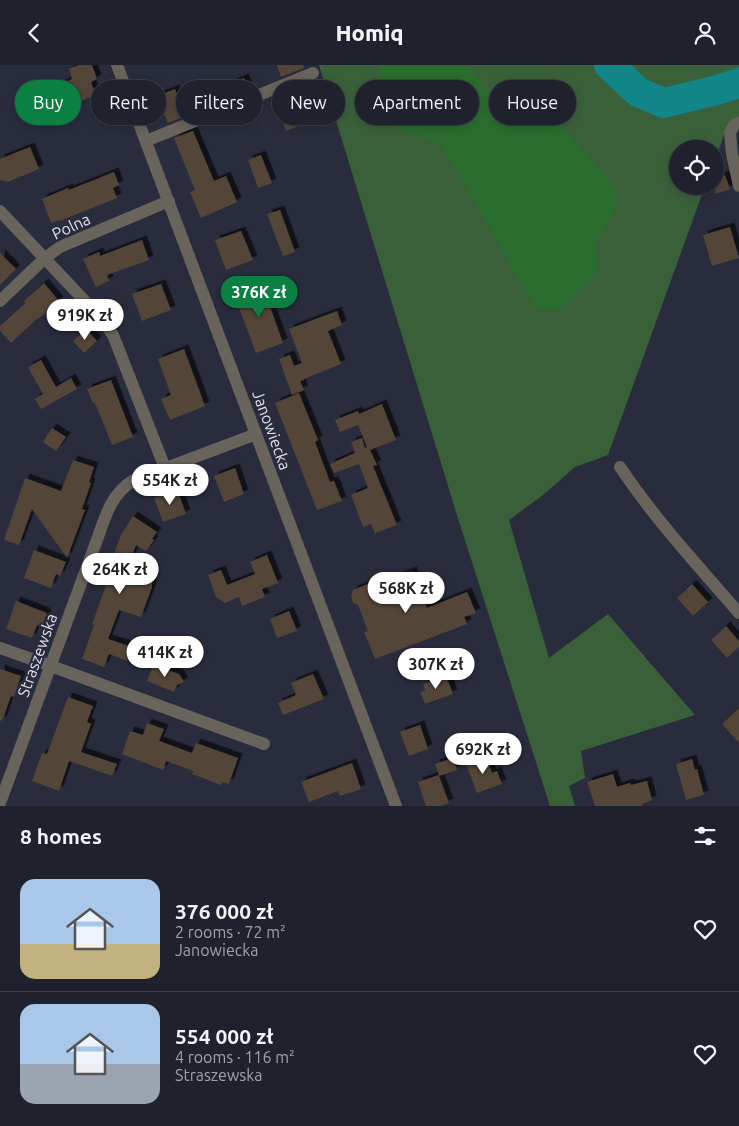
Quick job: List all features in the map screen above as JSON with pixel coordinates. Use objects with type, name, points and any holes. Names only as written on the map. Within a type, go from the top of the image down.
[{"type":"street","name":"Janowiecka","points":[[117,65],[396,806]]},
{"type":"street","points":[[146,141],[313,73]]},
{"type":"street","points":[[739,123],[734,125],[730,133],[732,154],[739,185]]},
{"type":"street","name":"Polna","points":[[0,301],[45,258],[60,247],[169,201]]},
{"type":"street","points":[[0,211],[100,317],[113,335],[166,468]]},
{"type":"street","name":"Straszewska","points":[[0,803],[98,537],[117,493],[128,484],[256,434]]},
{"type":"street","points":[[620,467],[649,507],[739,613]]},
{"type":"street","points":[[0,648],[264,744]]},
{"type":"green space","points":[[319,65],[739,65],[739,120],[728,124],[722,140],[669,140],[669,195],[702,195],[608,455],[575,467],[543,495],[509,520],[549,658],[608,614],[695,715],[581,751],[585,778],[569,786],[575,806],[550,806],[456,512],[337,125],[345,125],[345,80],[324,80]]},
{"type":"green space","points":[[378,65],[469,65],[489,94],[489,125],[562,126],[617,190],[614,214],[595,243],[598,271],[560,310],[535,308],[440,144],[397,128],[396,125],[479,125],[479,80],[383,80]]},
{"type":"building","points":[[79,65],[92,65],[97,79],[91,80],[91,97],[81,101],[81,80],[70,80],[72,79],[69,69]]},
{"type":"building","points":[[277,65],[303,65],[304,68],[281,77]]},
{"type":"building","points":[[175,89],[176,91],[176,120],[168,123],[166,118],[166,92]]},
{"type":"building","points":[[284,125],[301,125],[286,131]]},
{"type":"building","points":[[193,131],[214,181],[226,176],[237,202],[201,218],[190,192],[195,190],[174,138]]},
{"type":"building","points":[[30,147],[39,169],[8,182],[0,180],[0,159]]},
{"type":"building","points":[[261,155],[272,183],[258,188],[248,160]]},
{"type":"building","points":[[114,172],[119,185],[113,188],[117,198],[51,223],[42,199]]},
{"type":"building","points":[[724,175],[730,189],[724,191]]},
{"type":"building","points":[[280,210],[295,252],[283,256],[267,214]]},
{"type":"building","points":[[730,227],[739,258],[712,266],[703,235]]},
{"type":"building","points":[[241,231],[253,260],[226,270],[215,240]]},
{"type":"building","points":[[142,240],[149,260],[107,275],[109,281],[96,287],[83,259],[99,252],[100,256]]},
{"type":"building","points":[[0,253],[16,269],[0,285]]},
{"type":"building","points":[[44,283],[59,301],[11,343],[0,331],[0,326]]},
{"type":"building","points":[[161,284],[171,310],[142,321],[132,294]]},
{"type":"building","points":[[262,284],[283,343],[256,353],[234,294]]},
{"type":"building","points":[[337,311],[342,325],[328,331],[341,364],[300,381],[304,390],[292,395],[279,359],[290,355],[294,366],[302,363],[289,329]]},
{"type":"building","points":[[86,329],[97,341],[84,353],[73,341]]},
{"type":"building","points":[[184,349],[205,406],[170,420],[161,399],[171,395],[158,359]]},
{"type":"building","points":[[41,360],[56,387],[71,378],[77,389],[41,409],[35,399],[43,394],[28,367]]},
{"type":"building","points":[[111,380],[133,437],[112,445],[95,403],[93,403],[87,389]]},
{"type":"building","points":[[299,393],[318,440],[315,442],[330,482],[334,481],[342,501],[317,510],[275,403]]},
{"type":"building","points":[[382,404],[396,440],[370,450],[377,465],[373,466],[397,525],[375,533],[371,524],[363,527],[351,495],[368,488],[359,464],[334,473],[330,464],[355,453],[351,442],[362,438],[365,448],[367,447],[358,425],[340,432],[335,420],[358,411],[359,414]]},
{"type":"building","points":[[52,428],[66,437],[56,451],[43,442]]},
{"type":"building","points":[[73,460],[94,467],[89,482],[91,483],[82,509],[85,510],[67,558],[32,509],[19,545],[4,540],[25,478],[61,491]]},
{"type":"building","points":[[235,468],[244,494],[224,502],[214,476]]},
{"type":"building","points":[[177,489],[186,514],[163,522],[154,498]]},
{"type":"building","points":[[133,516],[157,532],[146,551],[136,545],[126,572],[152,581],[152,587],[141,617],[119,610],[108,639],[132,647],[127,661],[109,654],[104,667],[82,659],[106,586],[101,584],[109,561],[111,562],[121,535]]},
{"type":"building","points":[[34,550],[66,562],[60,576],[56,574],[51,588],[24,578]]},
{"type":"building","points":[[267,555],[278,583],[262,589],[265,597],[242,606],[239,597],[225,603],[216,597],[208,575],[221,570],[227,585],[255,574],[250,562]]},
{"type":"building","points":[[412,571],[427,608],[467,592],[476,613],[464,617],[467,624],[375,659],[364,632],[368,631],[358,605],[353,603],[351,596],[353,590],[368,584],[370,588]]},
{"type":"building","points":[[692,584],[708,602],[693,616],[677,598]]},
{"type":"building","points":[[16,601],[47,613],[42,626],[37,625],[32,638],[6,629]]},
{"type":"building","points":[[289,611],[297,631],[277,638],[270,619]]},
{"type":"building","points":[[726,626],[739,641],[739,647],[727,658],[711,640]]},
{"type":"building","points":[[153,665],[179,674],[184,682],[177,685],[174,692],[147,681]]},
{"type":"building","points":[[0,669],[21,676],[14,697],[11,696],[2,721],[0,720]]},
{"type":"building","points":[[313,674],[324,699],[283,715],[278,703],[296,695],[291,683]]},
{"type":"building","points":[[446,676],[453,694],[425,704],[420,692],[425,691],[423,684]]},
{"type":"building","points":[[68,697],[93,706],[87,722],[91,724],[81,752],[117,764],[112,776],[69,761],[59,791],[32,781],[42,753],[47,754]]},
{"type":"building","points":[[739,708],[739,743],[722,724]]},
{"type":"building","points":[[147,723],[164,729],[159,741],[192,753],[196,743],[238,758],[229,784],[222,782],[221,785],[192,774],[193,771],[166,761],[163,770],[122,754],[130,731],[143,735]]},
{"type":"building","points":[[420,725],[428,749],[409,756],[400,732]]},
{"type":"building","points":[[486,757],[492,773],[497,771],[502,784],[477,793],[466,764]]},
{"type":"building","points":[[453,758],[457,770],[439,776],[449,803],[441,806],[426,806],[418,782],[439,775],[435,764]]},
{"type":"building","points":[[692,759],[695,770],[697,769],[704,795],[686,800],[676,764]]},
{"type":"building","points":[[352,763],[361,789],[340,796],[338,791],[309,802],[301,782]]},
{"type":"building","points":[[613,774],[617,787],[647,781],[652,800],[642,804],[642,806],[595,806],[587,782]]},
{"type":"waterway","points":[[609,65],[638,92],[664,103],[739,83]]}]
